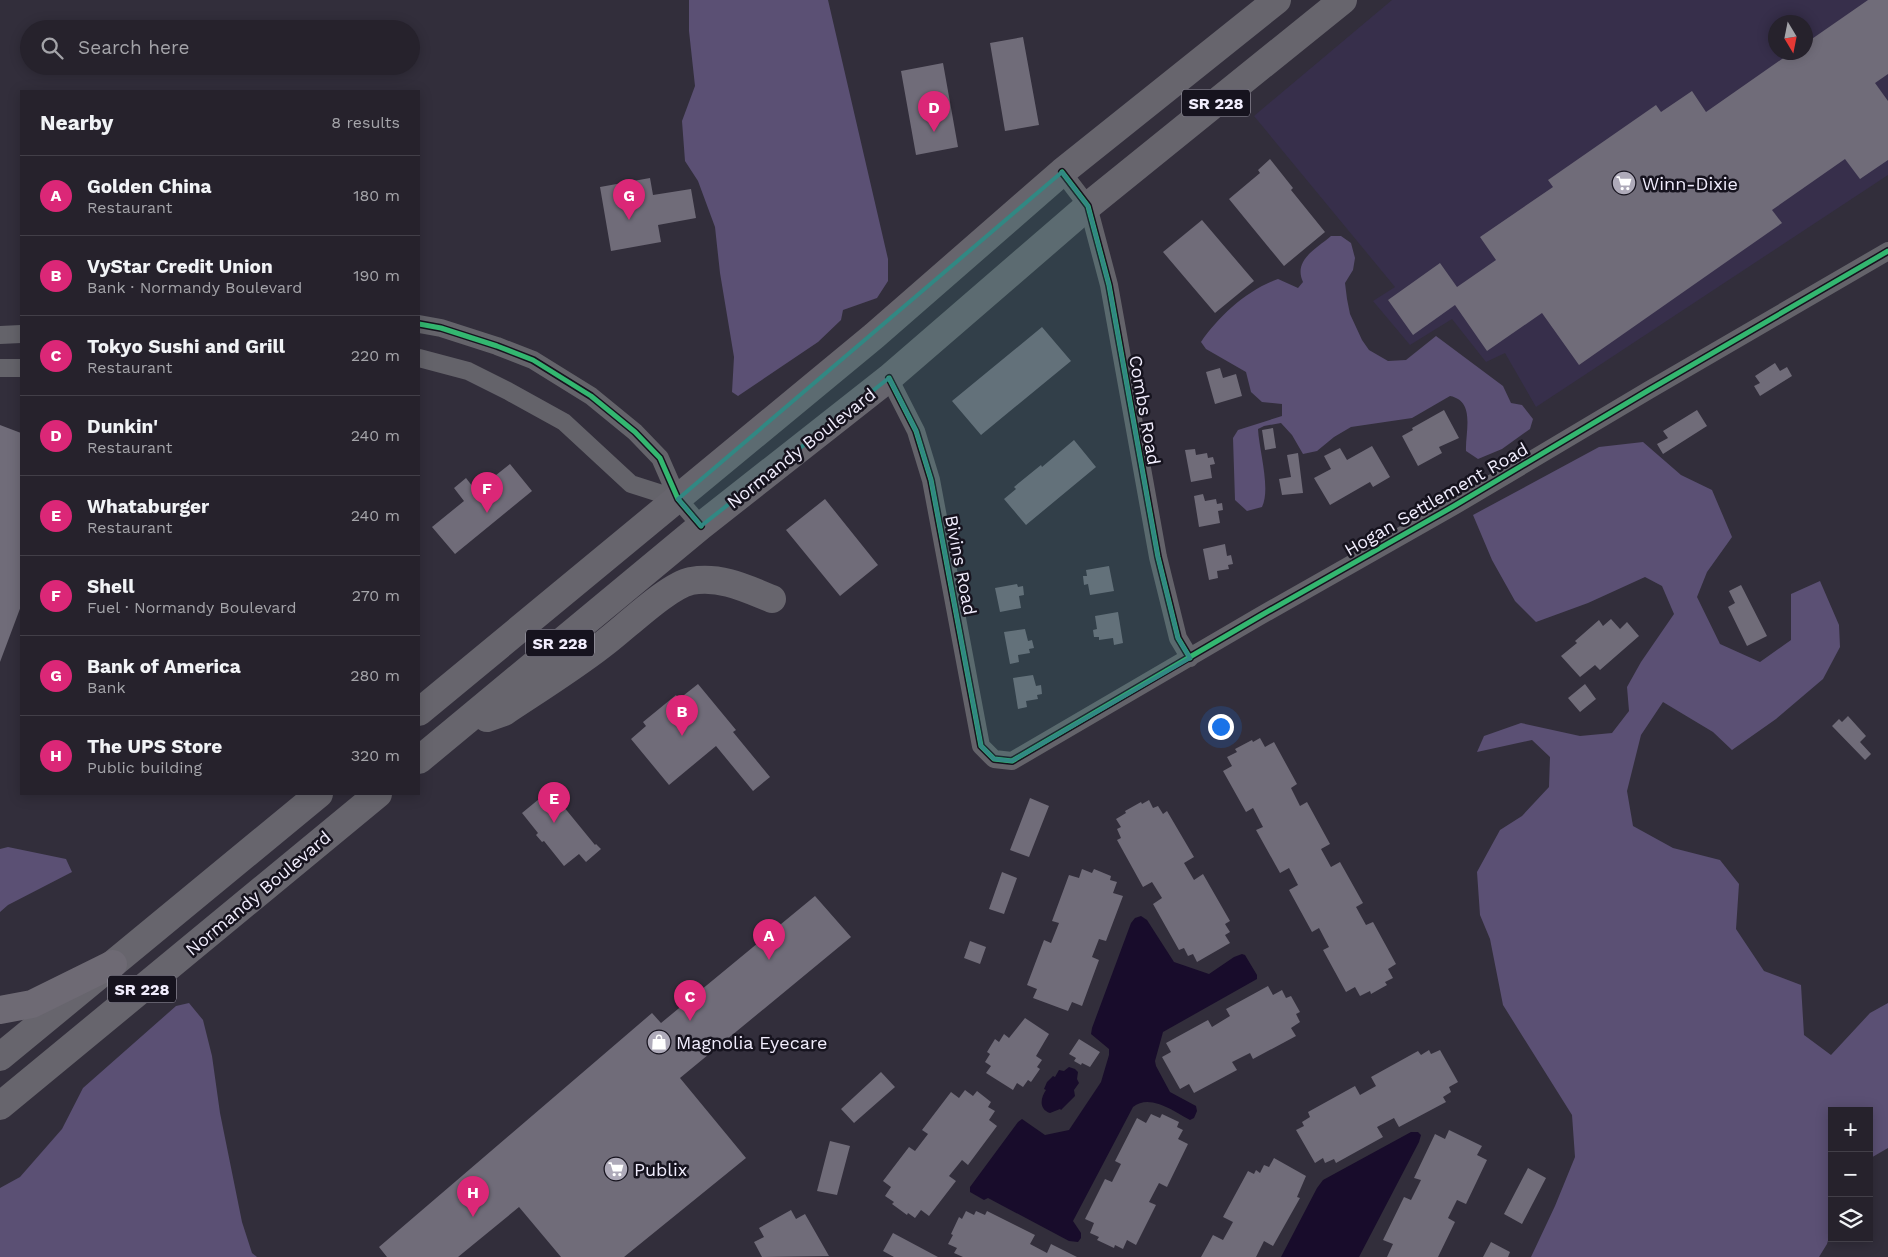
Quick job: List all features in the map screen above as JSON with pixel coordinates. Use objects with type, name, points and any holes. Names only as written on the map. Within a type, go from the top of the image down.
[{"type":"highway","points":[[0,1010],[32,1004],[113,964]]},
{"type":"main road","name":"Normandy Boulevard","points":[[420,711],[874,336],[1062,172],[1277,0]]},
{"type":"main road","name":"Normandy Boulevard","points":[[420,759],[701,526],[889,378],[1088,206],[1343,0]]},
{"type":"main road","points":[[455,730],[504,712],[602,646],[681,584],[699,580],[731,582],[772,599]]},
{"type":"main road","name":"Normandy Boulevard","points":[[0,1057],[318,795]]},
{"type":"main road","name":"Normandy Boulevard","points":[[0,1106],[377,795]]},
{"type":"main road","points":[[260,842],[284,872]]},
{"type":"street","name":"Combs Road","points":[[1062,172],[1088,206],[1109,285],[1158,558],[1178,638],[1190,658]]},
{"type":"street","name":"Hogan Settlement Road","points":[[994,759],[1012,761],[1260,616],[1454,506],[1888,251]]},
{"type":"street","points":[[420,324],[441,328],[533,360],[590,396],[635,432],[660,458],[678,499],[701,526]]},
{"type":"street","points":[[0,334],[20,334]]},
{"type":"street","points":[[420,358],[468,371],[508,391],[564,422],[631,484],[678,499]]},
{"type":"street","points":[[0,368],[20,368]]},
{"type":"street","name":"Bivins Road","points":[[889,378],[916,431],[931,480],[981,746],[994,759]]},
{"type":"highlighted area","points":[[1062,172],[1088,206],[1109,285],[1158,557],[1178,638],[1190,658],[1012,761],[994,759],[981,746],[931,480],[916,431],[889,378],[701,526],[678,499]]},
{"type":"shaded area","points":[[689,0],[828,0],[888,259],[888,281],[877,298],[843,310],[841,320],[818,342],[738,396],[732,392],[734,357],[720,273],[715,227],[698,181],[685,161],[682,121],[695,86],[689,31]]},
{"type":"shaded area","points":[[1392,0],[1888,0],[1888,175],[1536,407],[1505,353],[1486,362],[1452,319],[1410,345],[1373,301],[1395,287],[1254,116]]},
{"type":"shaded area","points":[[1331,236],[1341,236],[1351,243],[1355,258],[1353,270],[1345,283],[1347,299],[1350,314],[1362,340],[1369,350],[1388,361],[1406,360],[1436,336],[1503,386],[1511,403],[1522,405],[1533,419],[1530,429],[1502,449],[1478,459],[1466,451],[1467,419],[1463,404],[1458,399],[1450,396],[1412,418],[1351,427],[1334,437],[1317,451],[1303,454],[1292,435],[1281,423],[1264,426],[1258,429],[1265,480],[1264,499],[1262,507],[1247,511],[1235,500],[1233,438],[1238,430],[1282,416],[1282,404],[1262,402],[1251,392],[1246,372],[1206,349],[1201,342],[1225,314],[1255,290],[1278,279],[1298,288],[1303,282],[1301,267],[1304,261],[1313,250]]},
{"type":"shaded area","points":[[1643,442],[1681,475],[1712,490],[1732,537],[1707,572],[1697,597],[1720,644],[1760,662],[1791,640],[1791,594],[1820,581],[1839,625],[1840,647],[1823,679],[1776,719],[1732,750],[1713,732],[1663,702],[1641,735],[1627,791],[1633,826],[1673,848],[1720,860],[1739,884],[1736,929],[1764,971],[1801,985],[1804,1035],[1831,1055],[1870,1013],[1888,1003],[1888,1148],[1873,1157],[1873,1107],[1828,1107],[1828,1241],[1819,1257],[1531,1257],[1575,1157],[1572,1115],[1503,1005],[1490,939],[1480,915],[1477,872],[1500,830],[1522,816],[1549,787],[1550,757],[1532,740],[1477,752],[1484,736],[1521,723],[1580,736],[1612,733],[1629,711],[1627,687],[1641,662],[1674,614],[1662,586],[1645,577],[1588,603],[1536,622],[1515,601],[1492,560],[1473,515],[1599,447]]},
{"type":"shaded area","points":[[8,847],[66,859],[72,872],[8,905],[0,912],[0,849]]},
{"type":"shaded area","points":[[1141,916],[1147,920],[1174,962],[1209,974],[1234,957],[1242,954],[1245,955],[1257,975],[1257,979],[1163,1032],[1155,1061],[1156,1066],[1170,1092],[1196,1106],[1197,1111],[1194,1118],[1190,1120],[1155,1103],[1140,1103],[1133,1107],[1073,1221],[1081,1233],[1081,1238],[1078,1242],[1069,1241],[988,1198],[984,1200],[970,1192],[970,1187],[1018,1122],[1022,1119],[1045,1135],[1069,1130],[1101,1082],[1109,1049],[1091,1034],[1092,1028],[1131,923],[1135,918]]},
{"type":"shaded area","points":[[189,1003],[203,1020],[212,1056],[220,1113],[242,1222],[252,1253],[257,1257],[0,1257],[0,1188],[20,1177],[62,1129],[83,1088],[176,1006]]},
{"type":"shaded area","points":[[1069,1067],[1078,1072],[1077,1079],[1079,1083],[1074,1090],[1075,1096],[1061,1110],[1050,1113],[1042,1106],[1042,1099],[1046,1090],[1044,1089],[1047,1082],[1053,1076],[1055,1077],[1059,1070],[1064,1071]]},
{"type":"shaded area","points":[[1411,1132],[1418,1132],[1421,1135],[1419,1142],[1359,1257],[1281,1257],[1323,1180]]},
{"type":"building","points":[[1868,0],[1888,0],[1888,74],[1875,83],[1888,101],[1888,160],[1860,179],[1845,159],[1772,210],[1782,223],[1579,365],[1542,313],[1487,351],[1455,305],[1413,335],[1388,300],[1440,263],[1457,287],[1496,260],[1480,237],[1553,187],[1548,180],[1656,105],[1661,112],[1692,91],[1706,112],[1781,60],[1813,60],[1813,38]]},
{"type":"building","points":[[1023,37],[1039,125],[1005,131],[990,43]]},
{"type":"building","points":[[943,63],[958,147],[916,155],[901,71]]},
{"type":"building","points":[[1270,159],[1293,188],[1291,190],[1325,232],[1284,266],[1229,199],[1260,173],[1258,170]]},
{"type":"building","points":[[650,178],[653,195],[691,189],[696,218],[658,225],[661,242],[611,251],[600,187]]},
{"type":"building","points":[[1202,220],[1254,281],[1215,313],[1163,252]]},
{"type":"building","points":[[1042,327],[1071,361],[981,435],[952,401]]},
{"type":"building","points":[[1775,363],[1780,371],[1787,367],[1792,376],[1760,396],[1754,386],[1760,383],[1755,376]]},
{"type":"building","points":[[1220,368],[1223,378],[1236,374],[1242,396],[1215,404],[1206,372]]},
{"type":"building","points":[[1444,410],[1459,438],[1439,447],[1442,453],[1418,466],[1402,436],[1413,430],[1412,428]]},
{"type":"building","points":[[1697,410],[1707,426],[1663,454],[1657,444],[1668,438],[1663,431]]},
{"type":"building","points":[[0,425],[20,433],[20,609],[0,662]]},
{"type":"building","points":[[1273,428],[1276,448],[1265,450],[1262,430]]},
{"type":"building","points":[[1074,440],[1096,467],[1026,525],[1004,499],[1016,489],[1014,487],[1041,465],[1042,467]]},
{"type":"building","points":[[1372,446],[1390,477],[1373,487],[1370,482],[1330,505],[1314,478],[1331,469],[1324,456],[1340,448],[1347,460]]},
{"type":"building","points":[[1195,449],[1196,455],[1207,453],[1208,458],[1213,457],[1215,464],[1210,465],[1212,478],[1191,482],[1185,450]]},
{"type":"building","points":[[1298,453],[1303,493],[1282,495],[1279,479],[1291,477],[1287,455]]},
{"type":"building","points":[[510,464],[532,491],[455,554],[432,527],[464,501],[454,488],[466,478],[476,491]]},
{"type":"building","points":[[1203,494],[1205,501],[1216,499],[1217,504],[1222,503],[1223,510],[1218,511],[1220,523],[1199,527],[1194,496]]},
{"type":"building","points":[[825,499],[878,565],[840,596],[786,530]]},
{"type":"building","points":[[1225,544],[1227,556],[1231,555],[1233,564],[1228,565],[1229,569],[1217,571],[1218,578],[1209,580],[1203,549]]},
{"type":"building","points":[[1109,566],[1114,591],[1090,595],[1088,584],[1084,585],[1083,576],[1087,576],[1086,570]]},
{"type":"building","points":[[1017,584],[1018,587],[1023,586],[1024,595],[1019,596],[1021,608],[1000,612],[995,588]]},
{"type":"building","points":[[1741,585],[1767,636],[1747,646],[1728,607],[1735,603],[1729,591]]},
{"type":"building","points":[[1118,612],[1123,643],[1114,645],[1113,638],[1099,640],[1099,637],[1094,637],[1093,630],[1097,629],[1095,616]]},
{"type":"building","points":[[1611,619],[1620,629],[1627,622],[1639,636],[1600,670],[1595,665],[1580,677],[1561,656],[1577,643],[1575,641],[1599,620],[1603,626]]},
{"type":"building","points":[[1025,629],[1028,641],[1032,640],[1034,648],[1029,649],[1030,653],[1018,655],[1019,662],[1010,664],[1004,632]]},
{"type":"building","points":[[1033,675],[1036,686],[1041,685],[1042,694],[1037,695],[1038,699],[1026,701],[1027,707],[1018,709],[1013,678]]},
{"type":"building","points":[[698,684],[736,730],[733,732],[770,777],[753,791],[716,746],[669,785],[631,739],[646,726],[643,722],[676,695],[679,699]]},
{"type":"building","points":[[1585,684],[1596,699],[1580,712],[1568,698]]},
{"type":"building","points":[[1848,716],[1866,736],[1860,742],[1871,754],[1865,760],[1832,726],[1839,719],[1842,722]]},
{"type":"building","points":[[1260,738],[1265,747],[1274,742],[1297,784],[1291,788],[1300,806],[1307,802],[1330,844],[1321,849],[1331,867],[1340,862],[1363,903],[1356,907],[1366,925],[1373,922],[1396,964],[1388,969],[1393,978],[1385,982],[1387,985],[1371,994],[1370,991],[1360,996],[1355,987],[1346,992],[1323,950],[1329,947],[1319,928],[1312,932],[1289,890],[1298,885],[1289,868],[1280,873],[1256,830],[1263,827],[1253,808],[1246,812],[1223,771],[1232,766],[1227,757],[1237,752],[1235,749]]},
{"type":"building","points":[[550,790],[595,845],[601,849],[586,862],[579,854],[564,866],[544,841],[542,842],[536,835],[538,833],[522,813]]},
{"type":"building","points":[[1030,798],[1049,806],[1029,857],[1010,850]]},
{"type":"building","points":[[1149,800],[1153,808],[1158,806],[1163,814],[1167,811],[1194,857],[1184,863],[1194,880],[1203,874],[1230,921],[1225,924],[1230,932],[1225,935],[1230,943],[1197,962],[1193,954],[1188,956],[1184,948],[1179,950],[1153,904],[1162,898],[1152,882],[1143,887],[1117,840],[1121,838],[1117,829],[1121,827],[1116,819],[1126,813],[1125,811],[1141,802],[1142,804]]},
{"type":"building","points":[[1082,869],[1092,873],[1094,869],[1111,876],[1110,880],[1117,882],[1113,893],[1123,896],[1106,941],[1099,939],[1092,957],[1099,960],[1082,1006],[1072,1002],[1068,1011],[1033,998],[1037,989],[1027,985],[1044,940],[1051,943],[1059,923],[1052,921],[1069,875],[1079,878]]},
{"type":"building","points":[[1002,872],[1017,878],[1004,914],[989,909]]},
{"type":"building","points":[[815,896],[851,937],[680,1078],[746,1158],[624,1257],[561,1257],[519,1207],[458,1257],[387,1257],[379,1247],[652,1013],[661,1023]]},
{"type":"building","points":[[970,941],[986,947],[980,964],[964,958]]},
{"type":"building","points":[[1268,986],[1273,995],[1282,990],[1286,998],[1291,996],[1300,1012],[1296,1014],[1300,1022],[1291,1028],[1296,1036],[1253,1059],[1250,1053],[1232,1062],[1237,1070],[1194,1093],[1189,1084],[1180,1089],[1162,1057],[1171,1052],[1166,1043],[1208,1020],[1212,1027],[1230,1016],[1226,1009]]},
{"type":"building","points":[[1025,1018],[1049,1034],[1036,1056],[1042,1060],[1037,1067],[1040,1069],[1031,1082],[1028,1080],[1023,1087],[1017,1083],[1013,1090],[986,1073],[991,1066],[985,1062],[990,1054],[987,1052],[995,1039],[999,1042],[1004,1034],[1009,1038]]},
{"type":"building","points":[[1079,1039],[1100,1052],[1090,1067],[1074,1061],[1076,1058],[1069,1054]]},
{"type":"building","points":[[1429,1050],[1431,1054],[1440,1050],[1458,1082],[1449,1087],[1451,1092],[1443,1097],[1446,1102],[1399,1127],[1394,1118],[1377,1127],[1383,1137],[1336,1163],[1334,1159],[1325,1163],[1323,1158],[1315,1163],[1296,1130],[1304,1126],[1302,1122],[1310,1117],[1308,1112],[1355,1086],[1360,1095],[1376,1086],[1371,1077],[1418,1051],[1421,1055]]},
{"type":"building","points":[[881,1072],[895,1087],[854,1123],[841,1109]]},
{"type":"building","points":[[965,1090],[973,1096],[977,1091],[991,1102],[988,1107],[995,1111],[989,1120],[997,1126],[968,1165],[962,1160],[949,1176],[956,1181],[929,1216],[921,1210],[915,1218],[908,1213],[907,1215],[885,1196],[891,1187],[883,1181],[909,1147],[915,1151],[928,1134],[922,1130],[951,1092],[959,1098]]},
{"type":"building","points":[[1151,1114],[1160,1118],[1162,1114],[1179,1122],[1177,1127],[1183,1130],[1178,1139],[1188,1144],[1167,1187],[1159,1183],[1149,1202],[1156,1205],[1136,1245],[1127,1240],[1123,1249],[1115,1245],[1114,1248],[1097,1240],[1099,1237],[1090,1233],[1094,1223],[1085,1219],[1105,1179],[1112,1182],[1121,1164],[1115,1161],[1137,1118],[1146,1123]]},
{"type":"building","points":[[1449,1130],[1482,1146],[1477,1155],[1487,1160],[1466,1204],[1457,1200],[1448,1218],[1455,1222],[1438,1257],[1387,1257],[1393,1244],[1383,1240],[1404,1197],[1411,1200],[1421,1180],[1414,1178],[1435,1134],[1445,1139]]},
{"type":"building","points":[[830,1141],[850,1146],[837,1195],[817,1191]]},
{"type":"building","points":[[1274,1158],[1306,1176],[1297,1197],[1300,1198],[1273,1246],[1264,1241],[1256,1257],[1201,1257],[1213,1235],[1223,1240],[1233,1222],[1223,1217],[1248,1171],[1254,1174],[1256,1170],[1260,1173],[1264,1165],[1269,1167]]},
{"type":"building","points":[[1528,1168],[1546,1178],[1522,1224],[1504,1214]]},
{"type":"building","points":[[791,1210],[796,1219],[805,1214],[829,1256],[762,1257],[754,1242],[764,1237],[759,1228]]},
{"type":"building","points":[[966,1211],[974,1215],[976,1211],[985,1215],[987,1211],[1035,1235],[1030,1244],[1047,1253],[1051,1244],[1077,1257],[963,1257],[954,1253],[957,1248],[948,1244],[959,1217],[962,1219]]},
{"type":"building","points":[[893,1233],[938,1257],[894,1257],[883,1251]]},
{"type":"building","points":[[1491,1242],[1510,1252],[1508,1257],[1483,1257]]},
{"type":"cycle path","points":[[1062,172],[1088,206],[1109,285],[1158,557],[1178,638],[1190,658]]},
{"type":"cycle path","points":[[889,378],[916,431],[931,480],[981,746],[994,759],[1012,761],[1260,616],[1454,506],[1888,251]]},
{"type":"cycle path","points":[[420,324],[441,328],[533,360],[591,396],[635,432],[660,458],[678,499],[701,526]]},
{"type":"place","name":"Dunkin'","points":[[934,132]]},
{"type":"place","name":"Winn-Dixie","points":[[1624,183]]},
{"type":"place","name":"Bank of America","points":[[629,220]]},
{"type":"place","name":"Shell","points":[[487,513]]},
{"type":"place","name":"VyStar Credit Union","points":[[682,736]]},
{"type":"place","name":"Whataburger","points":[[554,823]]},
{"type":"place","name":"Golden China","points":[[769,960]]},
{"type":"place","name":"Tokyo Sushi and Grill","points":[[690,1021]]},
{"type":"place","name":"Magnolia Eyecare","points":[[659,1042]]},
{"type":"place","name":"Publix","points":[[616,1169]]},
{"type":"place","name":"The UPS Store","points":[[473,1217]]}]
